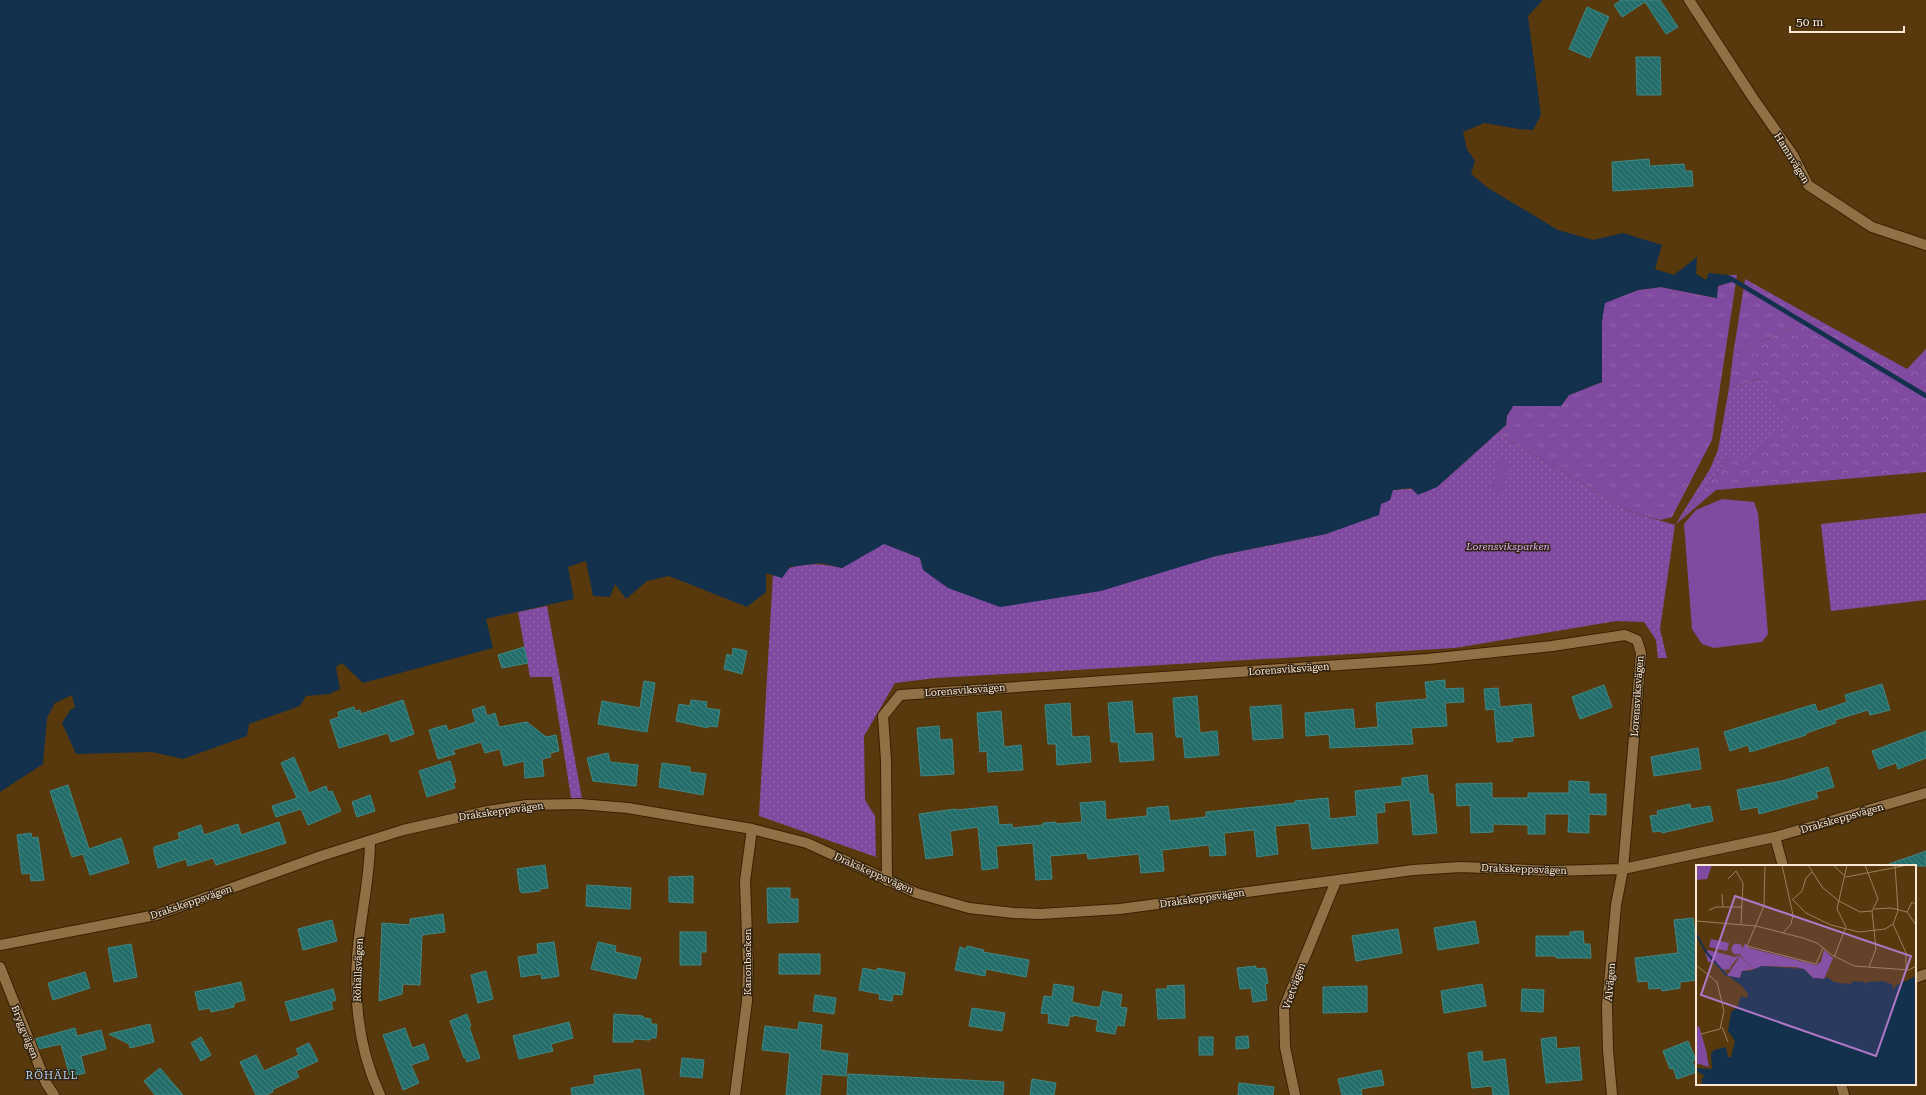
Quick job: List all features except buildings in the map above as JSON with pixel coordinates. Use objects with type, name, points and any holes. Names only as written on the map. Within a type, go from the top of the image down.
[{"type":"street","name":"Hamnvägen","points":[[1689,0],[1748,92],[1793,155],[1808,185],[1872,228],[1926,245]]},
{"type":"street","name":"Lorensviksvägen","points":[[887,881],[884,716],[900,695],[1428,659],[1552,646],[1625,635],[1637,640],[1641,653],[1623,869]]},
{"type":"street","name":"Drakskeppsvägen","points":[[0,945],[156,915],[322,856],[403,830],[488,810],[527,805],[555,804],[628,808],[752,829],[807,843],[850,862],[887,881],[916,892],[969,908],[1040,914],[1120,909],[1409,870],[1461,867],[1552,871],[1623,869],[1775,837],[1926,793]]},
{"type":"street","name":"Kanonbacken","points":[[735,1095],[747,1000],[748,964],[745,881],[752,829]]},
{"type":"street","points":[[1775,837],[1783,865]]},
{"type":"street","name":"Röhällsvägen","points":[[370,841],[366,891],[358,949],[356,1000],[364,1050],[380,1095]]},
{"type":"street","name":"Alvägen","points":[[1612,1095],[1608,1050],[1607,1006],[1616,905],[1623,869]]},
{"type":"street","name":"Vretvägen","points":[[1295,1095],[1285,1047],[1284,1008],[1336,881]]},
{"type":"street","name":"Bryggvägen","points":[[0,967],[46,1084],[54,1095]]},
{"type":"street","points":[[1916,978],[1926,974]]},
{"type":"street","points":[[1841,1085],[1844,1095]]},
{"type":"green space","points":[[1729,275],[1737,275],[1712,440],[1672,517],[1660,520],[1629,511],[1497,433],[1506,425],[1507,416],[1513,406],[1561,406],[1569,395],[1602,382],[1602,321],[1604,303],[1638,290],[1661,287],[1716,298],[1718,286],[1731,282]]},
{"type":"green space","points":[[1745,279],[1813,317],[1733,355]]},
{"type":"green space","points":[[1813,317],[1907,369],[1926,349],[1926,472],[1716,490],[1675,525],[1730,457],[1761,378],[1729,388],[1733,355]]},
{"type":"green space","points":[[1761,378],[1787,426],[1746,460],[1730,457],[1675,525],[1710,469],[1718,450],[1729,388]]},
{"type":"green space","name":"Lorensviksparken","points":[[1497,433],[1629,511],[1675,525],[1660,629],[1667,658],[1658,658],[1656,640],[1644,622],[1616,621],[1455,648],[936,678],[895,683],[864,736],[865,800],[875,816],[876,857],[759,816],[773,574],[791,568],[815,564],[842,568],[884,543],[920,558],[924,570],[1216,556],[1326,534],[1381,504],[1393,490],[1437,487]]},
{"type":"green space","points":[[1500,458],[1510,460],[1501,495],[1491,492]]},
{"type":"green space","points":[[1722,499],[1754,502],[1758,513],[1768,634],[1762,642],[1714,648],[1702,644],[1692,629],[1684,524],[1696,510]]},
{"type":"green space","points":[[1926,513],[1926,600],[1831,611],[1821,524]]},
{"type":"green space","points":[[547,606],[583,804],[572,804],[552,677],[530,677],[518,612]]},
{"type":"water","points":[[0,0],[1543,0],[1528,16],[1541,115],[1533,130],[1484,123],[1463,132],[1467,149],[1475,161],[1471,174],[1488,188],[1558,230],[1593,240],[1623,233],[1662,245],[1655,269],[1674,275],[1697,257],[1696,274],[1706,280],[1709,273],[1729,275],[1731,282],[1718,286],[1717,298],[1661,287],[1638,290],[1605,303],[1602,321],[1602,382],[1569,395],[1561,406],[1513,406],[1507,416],[1506,425],[1437,487],[1418,495],[1411,488],[1393,490],[1390,500],[1381,504],[1379,515],[1326,534],[1216,556],[1101,591],[1000,607],[948,588],[923,570],[920,558],[884,544],[842,568],[820,563],[790,567],[782,578],[766,573],[766,592],[747,607],[669,576],[647,581],[626,599],[615,584],[610,597],[593,596],[586,561],[568,567],[574,599],[486,619],[493,648],[363,683],[342,663],[336,667],[340,689],[329,694],[306,696],[300,706],[249,724],[247,736],[183,759],[152,752],[76,754],[62,723],[71,709],[75,708],[72,695],[55,703],[47,718],[43,764],[0,792]]},
{"type":"waterway","points":[[1730,278],[1926,396]]},
{"type":"district","name":"RÖHÄLL","points":[[52,1075]]}]
